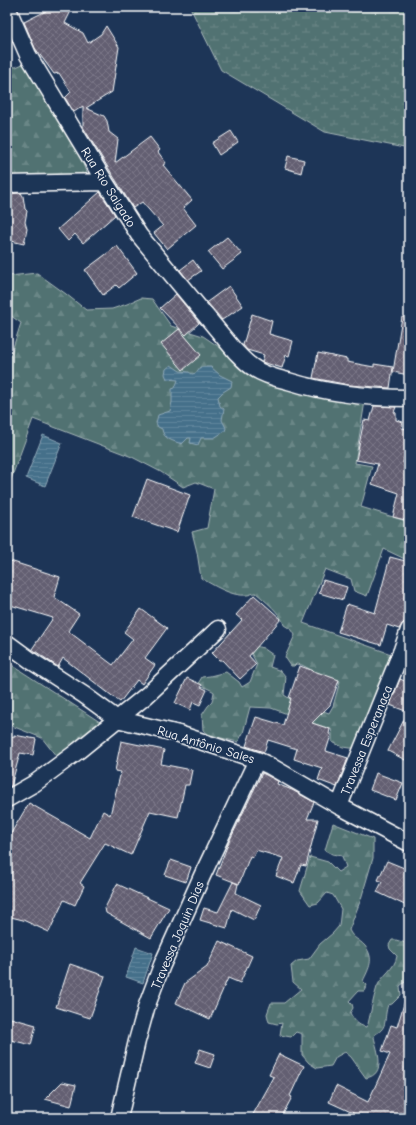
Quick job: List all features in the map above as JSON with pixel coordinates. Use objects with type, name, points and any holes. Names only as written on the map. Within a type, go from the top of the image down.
[{"type":"street","name":"Rua Rio Salgado","points":[[7,7],[28,55],[139,236],[235,351],[252,366],[272,377],[299,385],[333,392],[385,398],[409,398]]},
{"type":"street","points":[[7,184],[105,182]]},
{"type":"street","points":[[7,799],[36,783],[147,696],[218,629]]},
{"type":"street","name":"Travessa Esperanaca","points":[[339,806],[406,651],[409,630]]},
{"type":"street","name":"Rua Antônio Sales","points":[[7,644],[84,695],[117,719],[179,734],[257,760],[409,843]]},
{"type":"street","name":"Travessa Joquin Dias","points":[[119,1118],[137,1041],[147,1006],[162,965],[257,760]]},
{"type":"green space","points":[[190,7],[409,7],[409,149],[325,132],[221,70]]},
{"type":"green space","points":[[25,63],[79,154],[91,179],[7,180],[7,66],[16,67]]},
{"type":"green space","points":[[37,273],[86,310],[112,309],[141,298],[152,299],[171,326],[203,336],[237,359],[365,401],[355,463],[372,466],[361,507],[409,522],[409,561],[384,549],[367,596],[354,591],[351,579],[325,569],[303,623],[394,655],[358,749],[343,747],[332,742],[331,729],[271,708],[250,707],[243,733],[238,742],[209,735],[203,730],[202,715],[212,702],[214,692],[204,687],[199,682],[202,677],[226,672],[239,682],[242,687],[250,682],[257,664],[251,653],[255,646],[263,648],[273,655],[270,667],[281,671],[286,677],[284,695],[292,700],[329,713],[333,706],[340,681],[317,673],[302,665],[296,664],[291,666],[285,657],[295,635],[292,630],[284,625],[280,616],[268,603],[256,593],[247,595],[235,594],[223,590],[201,578],[192,532],[207,528],[214,489],[196,482],[183,487],[161,472],[132,457],[33,419],[11,479],[7,479],[7,366],[21,323],[7,313],[7,279],[9,276]]},
{"type":"green space","points":[[7,662],[103,724],[60,761],[42,738],[7,724]]},
{"type":"green space","points":[[333,823],[373,839],[373,858],[361,899],[349,930],[352,935],[365,946],[370,955],[369,968],[363,981],[367,985],[364,991],[358,991],[349,1001],[353,1008],[350,1013],[358,1024],[366,1027],[368,1024],[377,987],[396,961],[397,956],[390,949],[389,945],[392,940],[409,944],[409,979],[400,986],[401,995],[392,1004],[388,1005],[384,1026],[375,1034],[374,1037],[379,1067],[377,1072],[366,1078],[351,1057],[345,1052],[336,1057],[331,1066],[317,1068],[309,1063],[302,1055],[302,1034],[296,1032],[291,1037],[280,1035],[282,1023],[277,1024],[269,1022],[267,1014],[271,1003],[284,1003],[301,989],[293,982],[291,966],[297,961],[309,959],[320,944],[339,926],[341,909],[333,895],[327,893],[318,903],[310,905],[300,891],[310,857],[328,862],[338,872],[346,867],[342,856],[332,854],[325,850]]},
{"type":"water","points":[[171,365],[180,371],[189,372],[192,374],[196,373],[200,367],[211,367],[220,375],[232,381],[231,387],[218,397],[220,406],[224,409],[222,420],[226,428],[225,431],[214,438],[201,438],[198,445],[190,443],[191,438],[188,438],[182,444],[169,439],[164,435],[162,429],[158,427],[156,423],[158,415],[170,411],[172,389],[175,388],[178,380],[167,379],[165,374],[166,369]]},
{"type":"water","points":[[43,435],[62,443],[45,486],[26,478]]},
{"type":"water","points":[[136,947],[153,953],[143,983],[126,977]]},
{"type":"building","points":[[44,7],[73,7],[65,23],[83,33],[88,43],[101,34],[106,26],[119,47],[112,92],[86,108],[104,116],[107,121],[109,132],[118,139],[115,163],[150,137],[160,150],[158,152],[166,163],[163,165],[192,200],[183,208],[196,225],[167,249],[154,233],[163,226],[142,202],[133,208],[83,127],[83,106],[74,112],[65,98],[71,92],[59,73],[54,74],[35,48],[24,22],[46,11]]},
{"type":"building","points":[[231,131],[238,142],[219,155],[212,143]]},
{"type":"building","points":[[288,156],[304,160],[301,173],[285,168]]},
{"type":"building","points":[[100,192],[115,215],[83,243],[75,234],[68,241],[58,229]]},
{"type":"building","points":[[21,193],[23,196],[25,209],[27,211],[25,222],[27,229],[24,244],[7,240],[11,225],[7,224],[7,194]]},
{"type":"building","points":[[227,237],[242,254],[222,269],[208,252]]},
{"type":"building","points":[[117,246],[137,273],[119,288],[116,285],[103,295],[85,270]]},
{"type":"building","points":[[193,260],[201,271],[188,280],[180,270]]},
{"type":"building","points":[[229,286],[243,306],[222,320],[207,302]]},
{"type":"building","points":[[176,294],[199,323],[186,335],[160,308]]},
{"type":"building","points":[[252,314],[272,321],[269,334],[293,341],[289,356],[286,355],[282,368],[262,362],[264,355],[247,350],[243,345]]},
{"type":"building","points":[[402,317],[409,317],[409,375],[393,372]]},
{"type":"building","points":[[179,329],[201,355],[183,370],[161,344]]},
{"type":"building","points":[[318,353],[347,359],[347,362],[374,367],[374,364],[393,367],[390,388],[349,385],[313,378]]},
{"type":"building","points":[[374,406],[396,407],[394,412],[396,413],[396,420],[403,422],[401,428],[409,429],[403,463],[409,465],[409,521],[393,517],[399,493],[372,484],[378,464],[356,460],[364,420],[370,421]]},
{"type":"building","points":[[147,479],[190,495],[177,532],[133,517]]},
{"type":"building","points":[[390,557],[409,562],[409,581],[404,599],[409,601],[409,612],[406,621],[399,629],[387,625],[381,645],[338,632],[347,604],[375,613]]},
{"type":"building","points":[[7,560],[60,577],[54,597],[79,614],[68,631],[113,665],[133,639],[124,632],[141,609],[167,628],[145,658],[155,665],[142,684],[137,680],[120,702],[63,658],[58,667],[32,649],[53,618],[7,604]]},
{"type":"building","points":[[323,580],[347,587],[343,600],[319,593]]},
{"type":"building","points":[[254,595],[281,619],[249,656],[256,664],[240,679],[222,660],[219,660],[212,653],[242,620],[236,615]]},
{"type":"building","points":[[300,666],[339,680],[330,705],[312,723],[330,729],[329,734],[331,735],[326,751],[348,758],[337,787],[318,780],[322,768],[294,759],[297,749],[268,740],[264,752],[246,746],[256,717],[283,725],[291,698],[289,698]]},
{"type":"building","points":[[187,678],[202,685],[201,687],[207,690],[200,705],[193,702],[190,710],[175,703]]},
{"type":"building","points":[[400,679],[409,683],[409,762],[388,751],[408,712],[390,705]]},
{"type":"building","points":[[14,735],[36,739],[33,755],[20,753],[11,786],[7,787],[7,736],[14,737]]},
{"type":"building","points":[[121,741],[164,750],[161,764],[192,770],[189,785],[185,785],[178,817],[150,811],[131,855],[105,843],[80,883],[84,886],[75,905],[64,900],[49,932],[23,920],[7,916],[7,882],[12,871],[7,868],[7,840],[29,803],[90,838],[103,811],[110,815],[121,772],[115,771]]},
{"type":"building","points":[[262,773],[278,781],[277,784],[314,802],[307,819],[318,819],[306,866],[301,865],[294,883],[276,876],[283,858],[256,850],[253,857],[250,856],[239,884],[216,875],[228,844]]},
{"type":"building","points":[[376,773],[403,783],[396,800],[370,790]]},
{"type":"building","points":[[171,860],[191,867],[186,882],[165,875]]},
{"type":"building","points":[[387,861],[409,870],[409,907],[377,892],[382,882],[378,880]]},
{"type":"building","points":[[233,882],[238,884],[236,893],[261,905],[254,920],[232,909],[227,928],[200,920],[204,908],[218,912]]},
{"type":"building","points":[[117,884],[169,908],[151,938],[106,913],[105,908]]},
{"type":"building","points":[[219,941],[252,956],[240,983],[228,978],[210,1019],[176,1003],[185,983],[207,967]]},
{"type":"building","points":[[70,964],[105,976],[90,1018],[56,1007]]},
{"type":"building","points":[[406,997],[409,998],[409,1100],[401,1118],[364,1118],[329,1102],[336,1086],[368,1102],[390,1054],[382,1051],[391,1025],[397,1027]]},
{"type":"building","points":[[7,1017],[36,1025],[31,1045],[7,1039]]},
{"type":"building","points":[[200,1049],[215,1054],[210,1068],[195,1063]]},
{"type":"building","points":[[279,1054],[304,1066],[290,1096],[292,1097],[281,1118],[251,1118],[274,1077],[269,1075]]},
{"type":"building","points":[[62,1082],[76,1085],[71,1106],[45,1099]]}]
